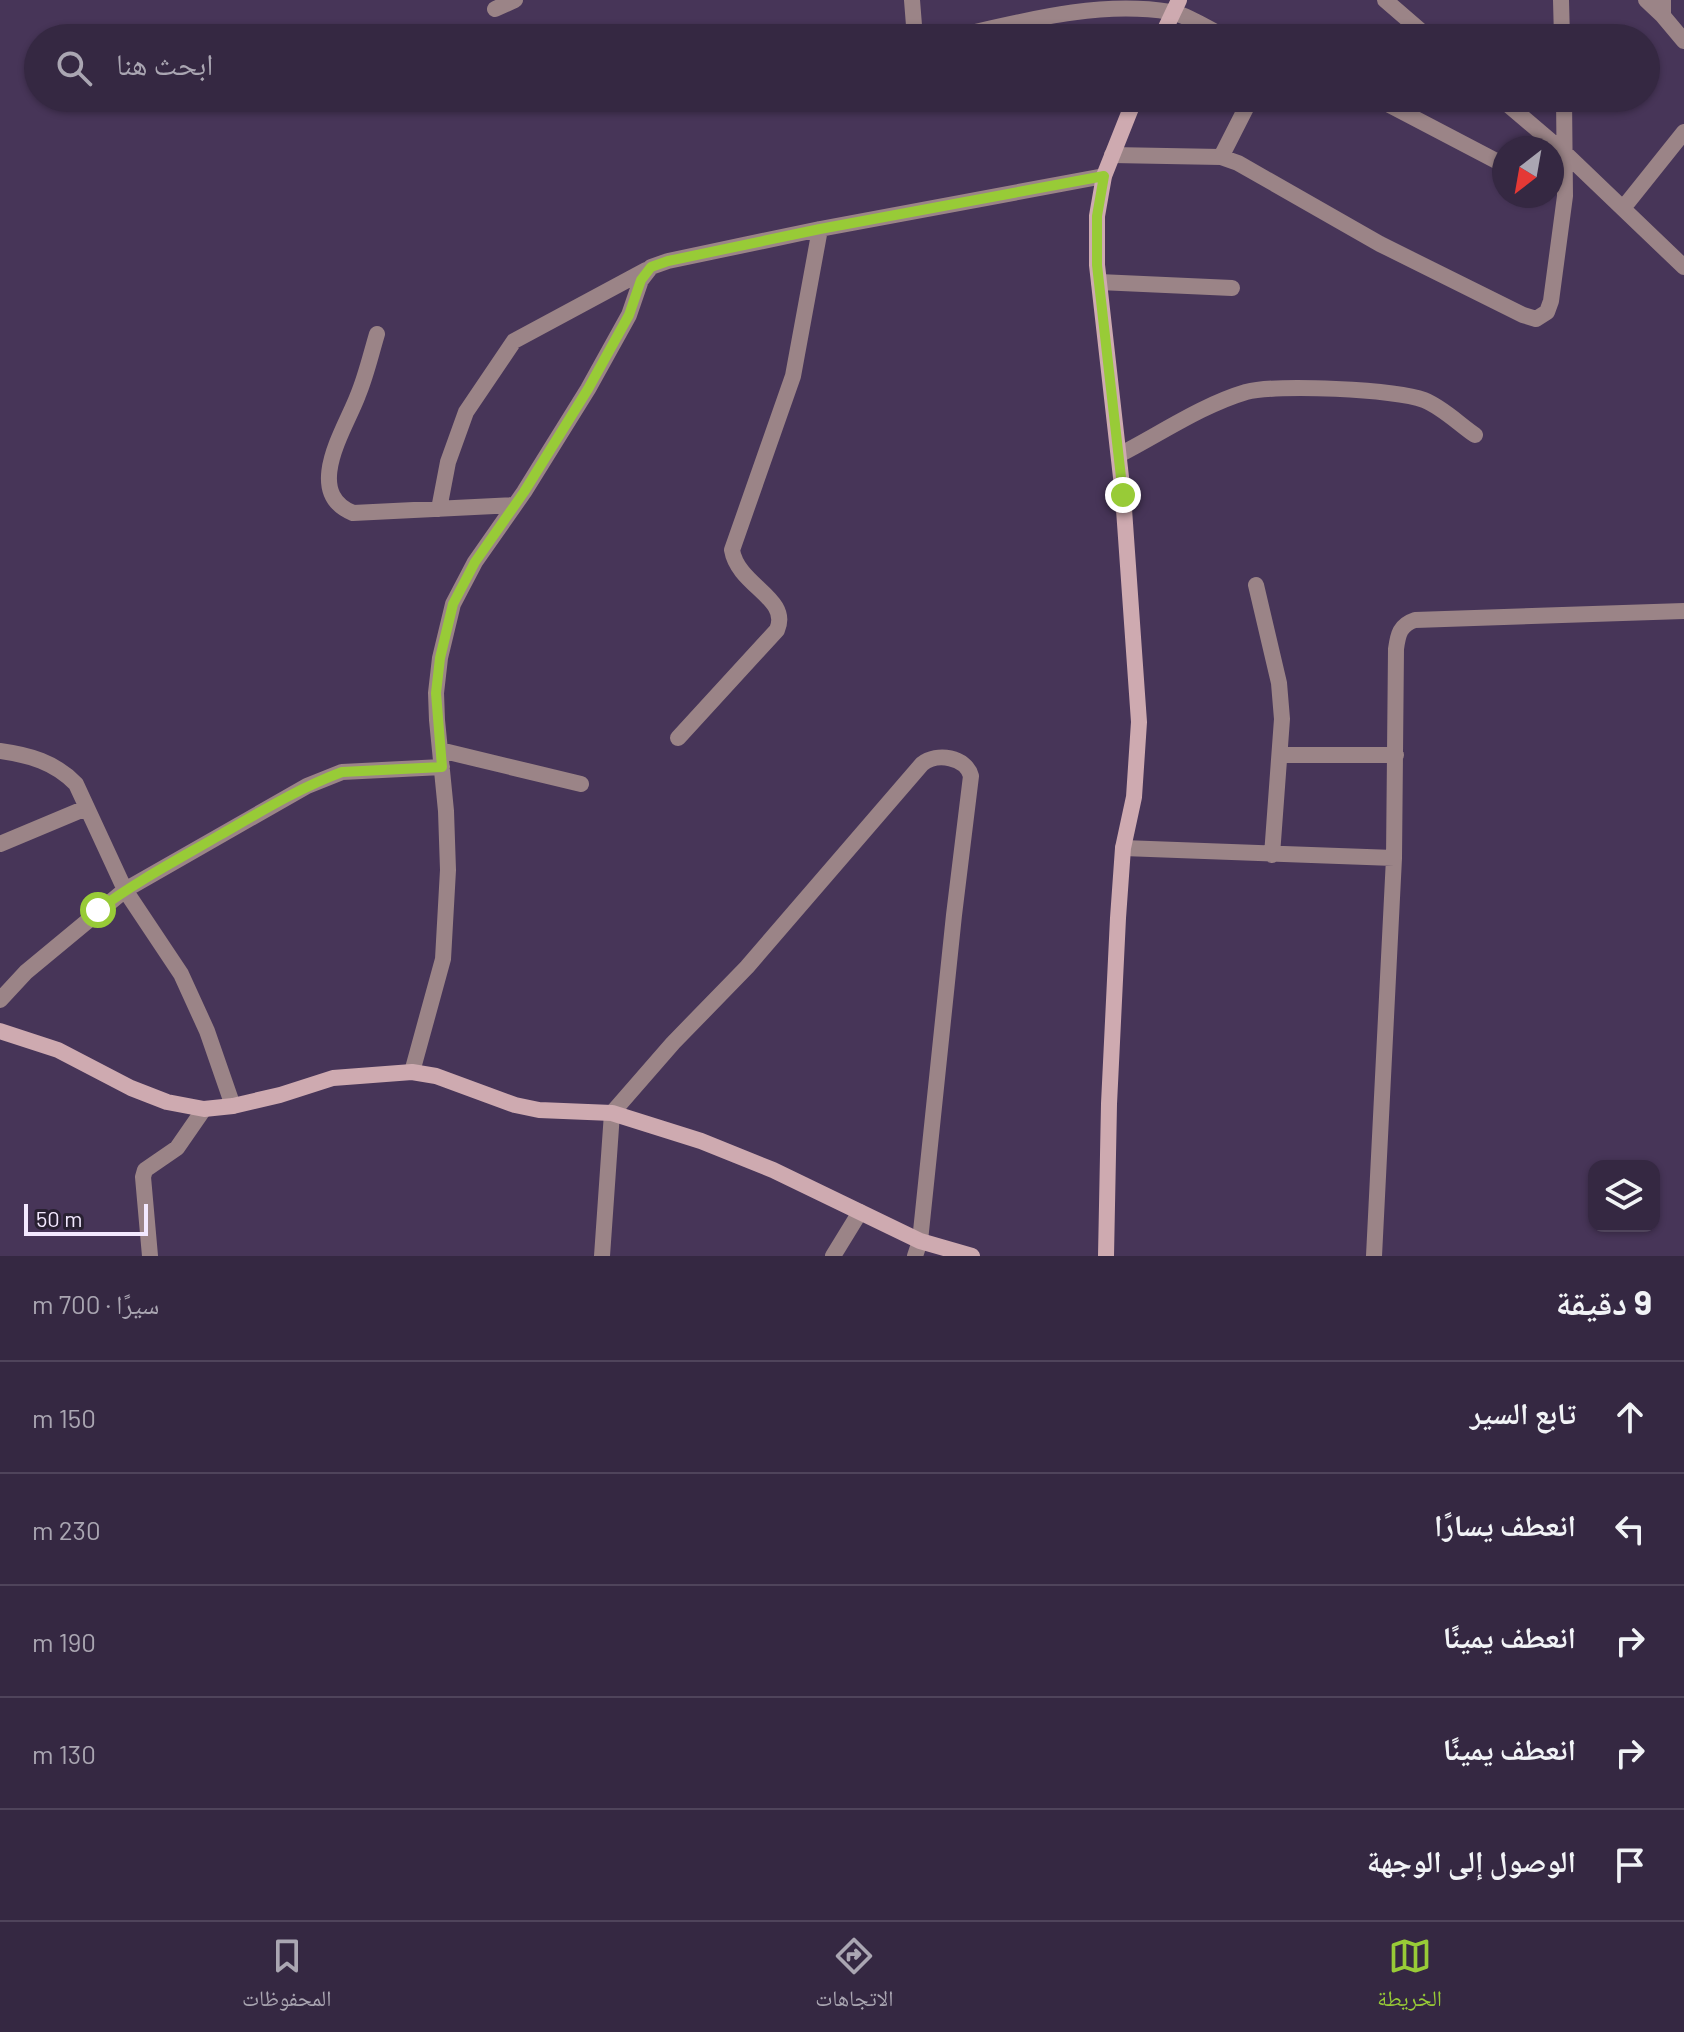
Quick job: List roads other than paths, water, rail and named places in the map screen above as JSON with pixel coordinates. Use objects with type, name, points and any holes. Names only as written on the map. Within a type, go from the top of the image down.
[{"type":"main road","points":[[1106,1256],[1109,1104],[1123,848],[1134,797],[1139,722],[1119,455],[1099,282],[1097,216],[1104,176],[1129,112]]},
{"type":"main road","points":[[0,1031],[58,1050],[131,1088],[167,1102],[204,1109],[280,1095],[333,1078],[412,1072],[436,1076],[515,1105],[539,1110],[612,1113],[701,1141],[773,1170],[860,1212],[917,1248],[972,1256]]},
{"type":"street","points":[[495,9],[515,0]]},
{"type":"street","points":[[912,0],[914,24]]},
{"type":"street","points":[[1385,0],[1413,24]]},
{"type":"street","points":[[1561,0],[1562,24]]},
{"type":"street","points":[[1646,0],[1663,8],[1684,41]]},
{"type":"street","points":[[1011,24],[1056,14],[1176,6],[1205,24]]},
{"type":"street","points":[[1221,157],[1244,112]]},
{"type":"street","points":[[1403,112],[1492,159]]},
{"type":"street","points":[[1516,112],[1624,207],[1684,267]]},
{"type":"street","points":[[1564,112],[1564,164]]},
{"type":"street","points":[[1624,207],[1684,132]]},
{"type":"street","points":[[1112,155],[1221,157],[1238,163],[1380,244],[1536,319],[1547,312],[1551,301],[1557,208]]},
{"type":"street","points":[[439,509],[448,462],[466,412],[514,341],[651,267],[820,229],[1104,176]]},
{"type":"street","points":[[678,738],[777,630],[781,621],[775,605],[734,563],[732,550],[793,376],[820,229]]},
{"type":"street","points":[[412,1072],[443,959],[448,870],[436,693],[440,658],[453,604],[475,562],[588,389],[629,315],[641,280],[651,267]]},
{"type":"street","points":[[1099,282],[1232,288]]},
{"type":"street","points":[[377,334],[359,394],[332,452],[329,471],[338,504],[353,513],[514,505]]},
{"type":"street","points":[[1119,455],[1225,400],[1270,389],[1372,391],[1408,395],[1427,401],[1475,435]]},
{"type":"street","points":[[1256,585],[1279,683],[1282,719],[1272,855]]},
{"type":"street","points":[[1374,1256],[1394,858],[1396,649],[1405,623],[1415,620],[1684,611]]},
{"type":"street","points":[[440,750],[581,784]]},
{"type":"street","points":[[0,751],[45,761],[76,784],[125,890],[181,974],[218,1059],[233,1106]]},
{"type":"street","points":[[1280,755],[1396,755]]},
{"type":"street","points":[[602,1256],[612,1113],[673,1043],[757,956],[922,764],[933,758],[963,762],[971,776],[917,1248]]},
{"type":"street","points":[[0,1000],[26,972],[125,890],[281,800],[342,772],[442,767]]},
{"type":"street","points":[[0,844],[86,808]]},
{"type":"street","points":[[1123,848],[1394,858]]},
{"type":"street","points":[[150,1256],[143,1177],[145,1170],[177,1148],[204,1109]]},
{"type":"street","points":[[833,1256],[860,1212]]}]
